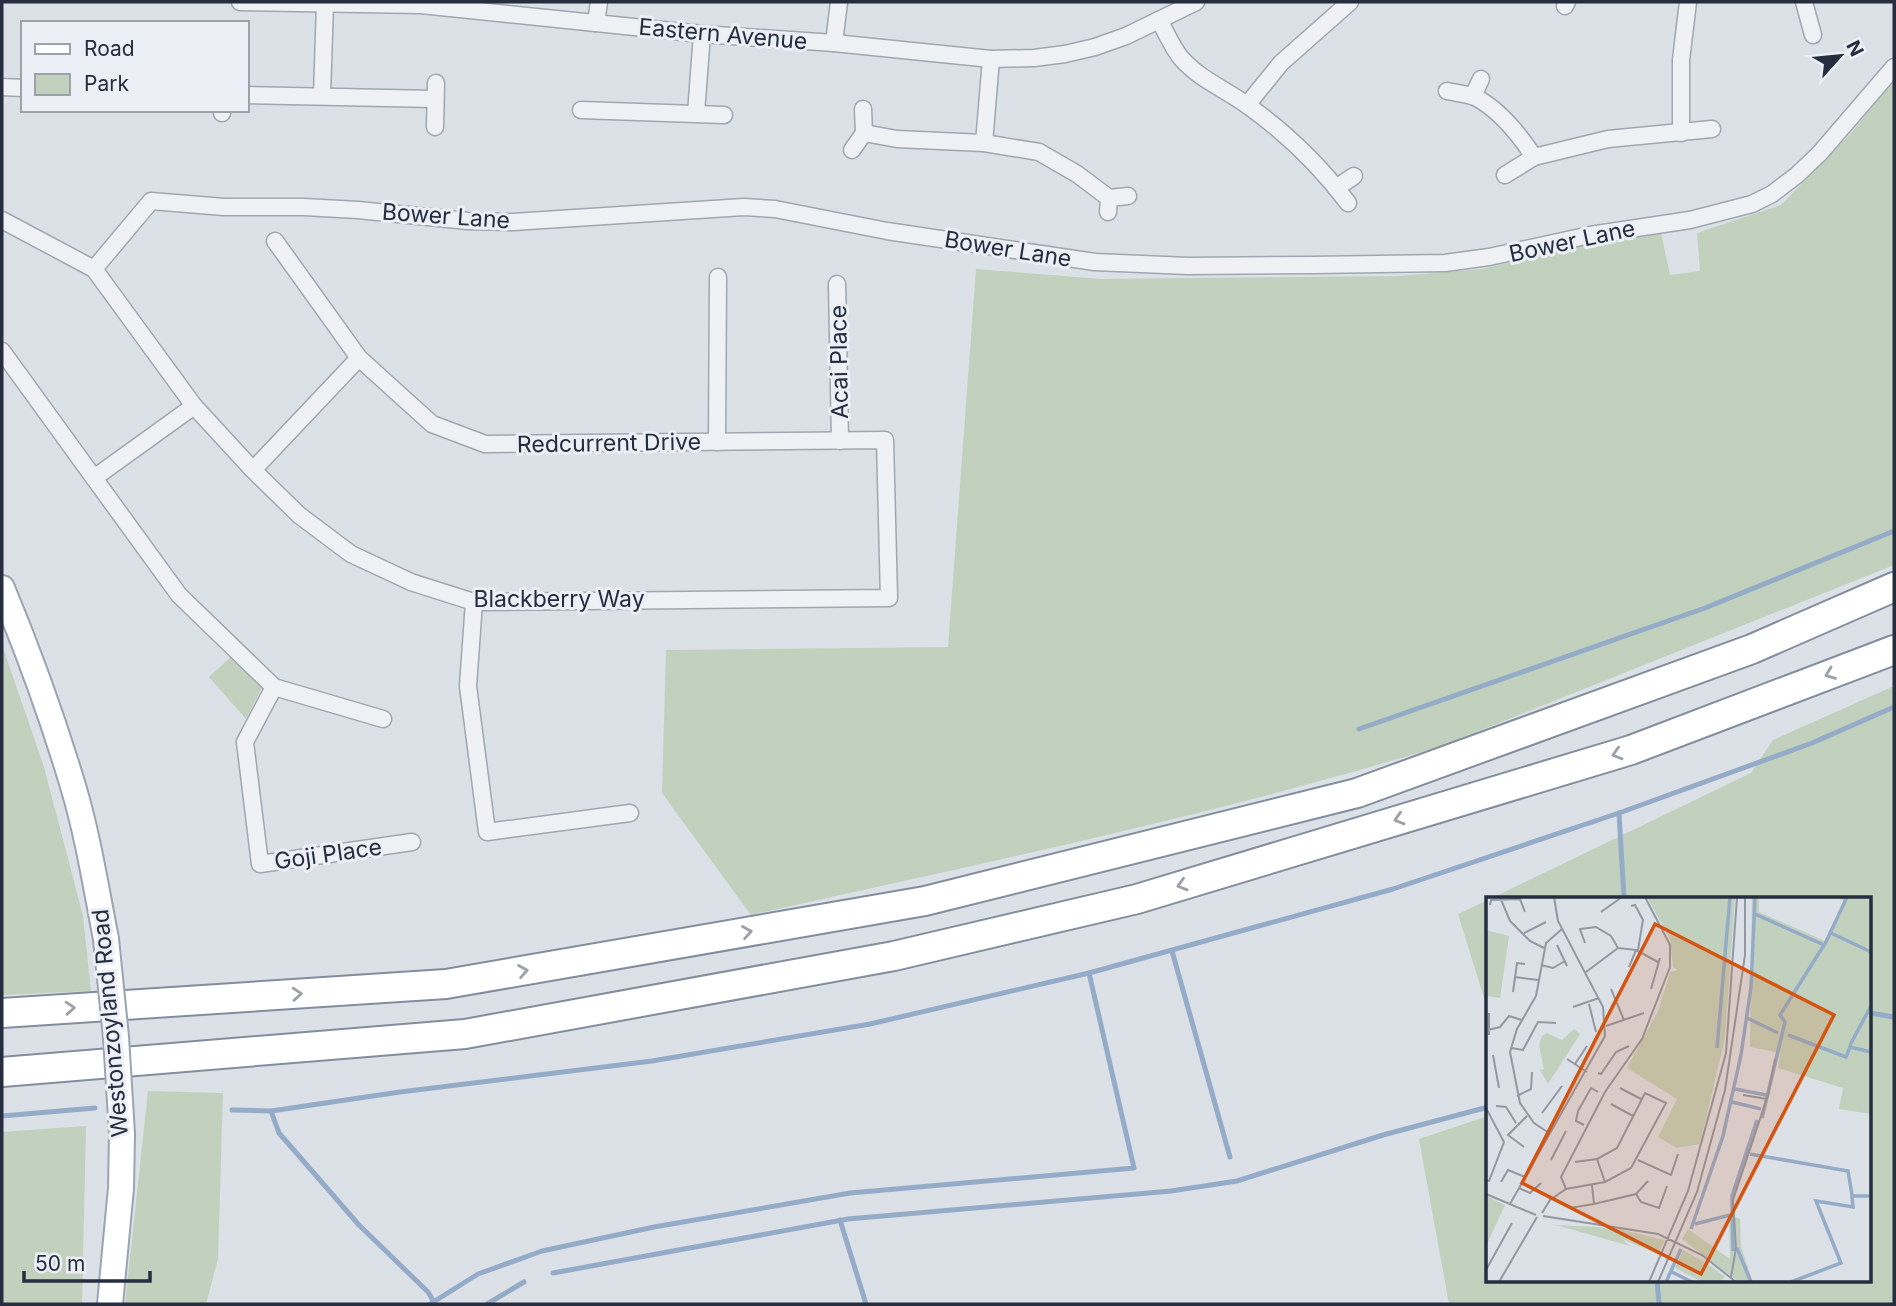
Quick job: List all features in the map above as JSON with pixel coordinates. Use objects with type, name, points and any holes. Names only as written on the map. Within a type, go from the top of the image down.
[{"type":"highway","points":[[2,1013],[446,985],[925,901],[1357,793],[1752,649],[1894,587]]},
{"type":"highway","points":[[2,1072],[465,1034],[894,956],[1137,899],[1618,754],[1894,650]]},
{"type":"main road","name":"Westonzoyland Road","points":[[2,588],[74,788],[106,939],[122,1134],[120,1201],[110,1304]]},
{"type":"street","name":"Eastern Avenue","points":[[240,2],[421,5],[702,34],[834,43],[991,59],[1065,54],[1096,47],[1126,36],[1196,2]]},
{"type":"street","points":[[596,23],[599,2]]},
{"type":"street","points":[[834,43],[839,2]]},
{"type":"street","points":[[1247,104],[1281,63],[1350,2]]},
{"type":"street","points":[[1681,133],[1681,60],[1688,2]]},
{"type":"street","points":[[1804,2],[1815,24]]},
{"type":"street","points":[[322,96],[325,4]]},
{"type":"street","points":[[1159,20],[1181,58],[1213,85],[1247,104],[1285,136],[1348,204]]},
{"type":"street","points":[[696,113],[702,34]]},
{"type":"street","points":[[984,143],[991,59]]},
{"type":"street","name":"Bower Lane","points":[[94,269],[151,201],[223,207],[344,209],[468,221],[513,222],[744,207],[775,209],[887,231],[1096,262],[1188,266],[1445,262],[1523,251],[1590,235],[1690,219],[1752,204],[1772,194],[1821,153],[1894,67]]},
{"type":"street","points":[[1473,96],[1481,79]]},
{"type":"street","points":[[2,87],[21,88]]},
{"type":"street","points":[[248,96],[436,91],[435,127]]},
{"type":"street","points":[[1447,91],[1473,96],[1499,114],[1521,136],[1534,157]]},
{"type":"street","points":[[852,150],[864,134],[863,108]]},
{"type":"street","points":[[581,110],[724,115]]},
{"type":"street","points":[[1505,175],[1534,157],[1608,139],[1712,129]]},
{"type":"street","points":[[864,134],[897,139],[984,143],[1039,152],[1077,174],[1109,205],[1128,196]]},
{"type":"street","points":[[1336,188],[1354,176]]},
{"type":"street","name":"Blackberry Way","points":[[2,220],[94,269],[194,406],[253,470],[299,515],[351,554],[411,582],[474,602],[889,598]]},
{"type":"street","name":"Redcurrent Drive","points":[[275,241],[359,358],[432,424],[485,444],[885,440],[889,598]]},
{"type":"street","points":[[717,442],[718,277]]},
{"type":"street","name":"Acai Place","points":[[837,284],[840,441]]},
{"type":"street","points":[[2,351],[179,594],[274,687],[383,719]]},
{"type":"street","points":[[253,470],[359,358]]},
{"type":"street","points":[[94,478],[194,406]]},
{"type":"street","points":[[474,602],[468,686],[487,832],[630,813]]},
{"type":"street","name":"Goji Place","points":[[274,687],[245,742],[261,864],[412,842]]},
{"type":"green space","points":[[1894,78],[1894,565],[1444,745],[1186,816],[751,915],[662,793],[666,650],[948,647],[976,269],[1101,279],[1398,276],[1482,269],[1660,228],[1670,275],[1700,271],[1697,233],[1781,205],[1853,131]]},
{"type":"green space","points":[[2,645],[44,767],[83,916],[91,991],[2,995]]},
{"type":"green space","points":[[233,655],[262,687],[246,719],[209,677]]},
{"type":"green space","points":[[1894,686],[1894,1304],[1449,1304],[1419,1139],[1486,1117],[1486,1282],[1871,1282],[1871,897],[1494,897],[1751,773],[1773,740]]},
{"type":"green space","points":[[1486,901],[1486,1005],[1458,914]]},
{"type":"green space","points":[[148,1091],[223,1093],[218,1259],[206,1304],[125,1304]]},
{"type":"green space","points":[[86,1126],[82,1304],[2,1304],[2,1132]]},
{"type":"waterway","points":[[1359,729],[1705,608],[1894,531]]},
{"type":"waterway","points":[[232,1110],[271,1111],[652,1061],[870,1024],[1089,973],[1393,889],[1619,813],[1812,743],[1894,707]]},
{"type":"waterway","points":[[1619,813],[1624,897]]},
{"type":"waterway","points":[[1172,951],[1230,1157]]},
{"type":"waterway","points":[[430,1304],[478,1274],[542,1251],[654,1227],[850,1193],[1134,1168],[1089,973]]},
{"type":"waterway","points":[[1871,1013],[1894,1017]]},
{"type":"waterway","points":[[2,1116],[95,1108]]},
{"type":"waterway","points":[[553,1273],[848,1219],[1171,1191],[1237,1181],[1383,1135],[1486,1108]]},
{"type":"waterway","points":[[271,1111],[279,1133],[359,1225],[428,1292],[434,1302]]},
{"type":"waterway","points":[[840,1220],[866,1304]]},
{"type":"waterway","points":[[487,1304],[524,1282]]},
{"type":"waterway","points":[[1657,1282],[1659,1304]]}]
